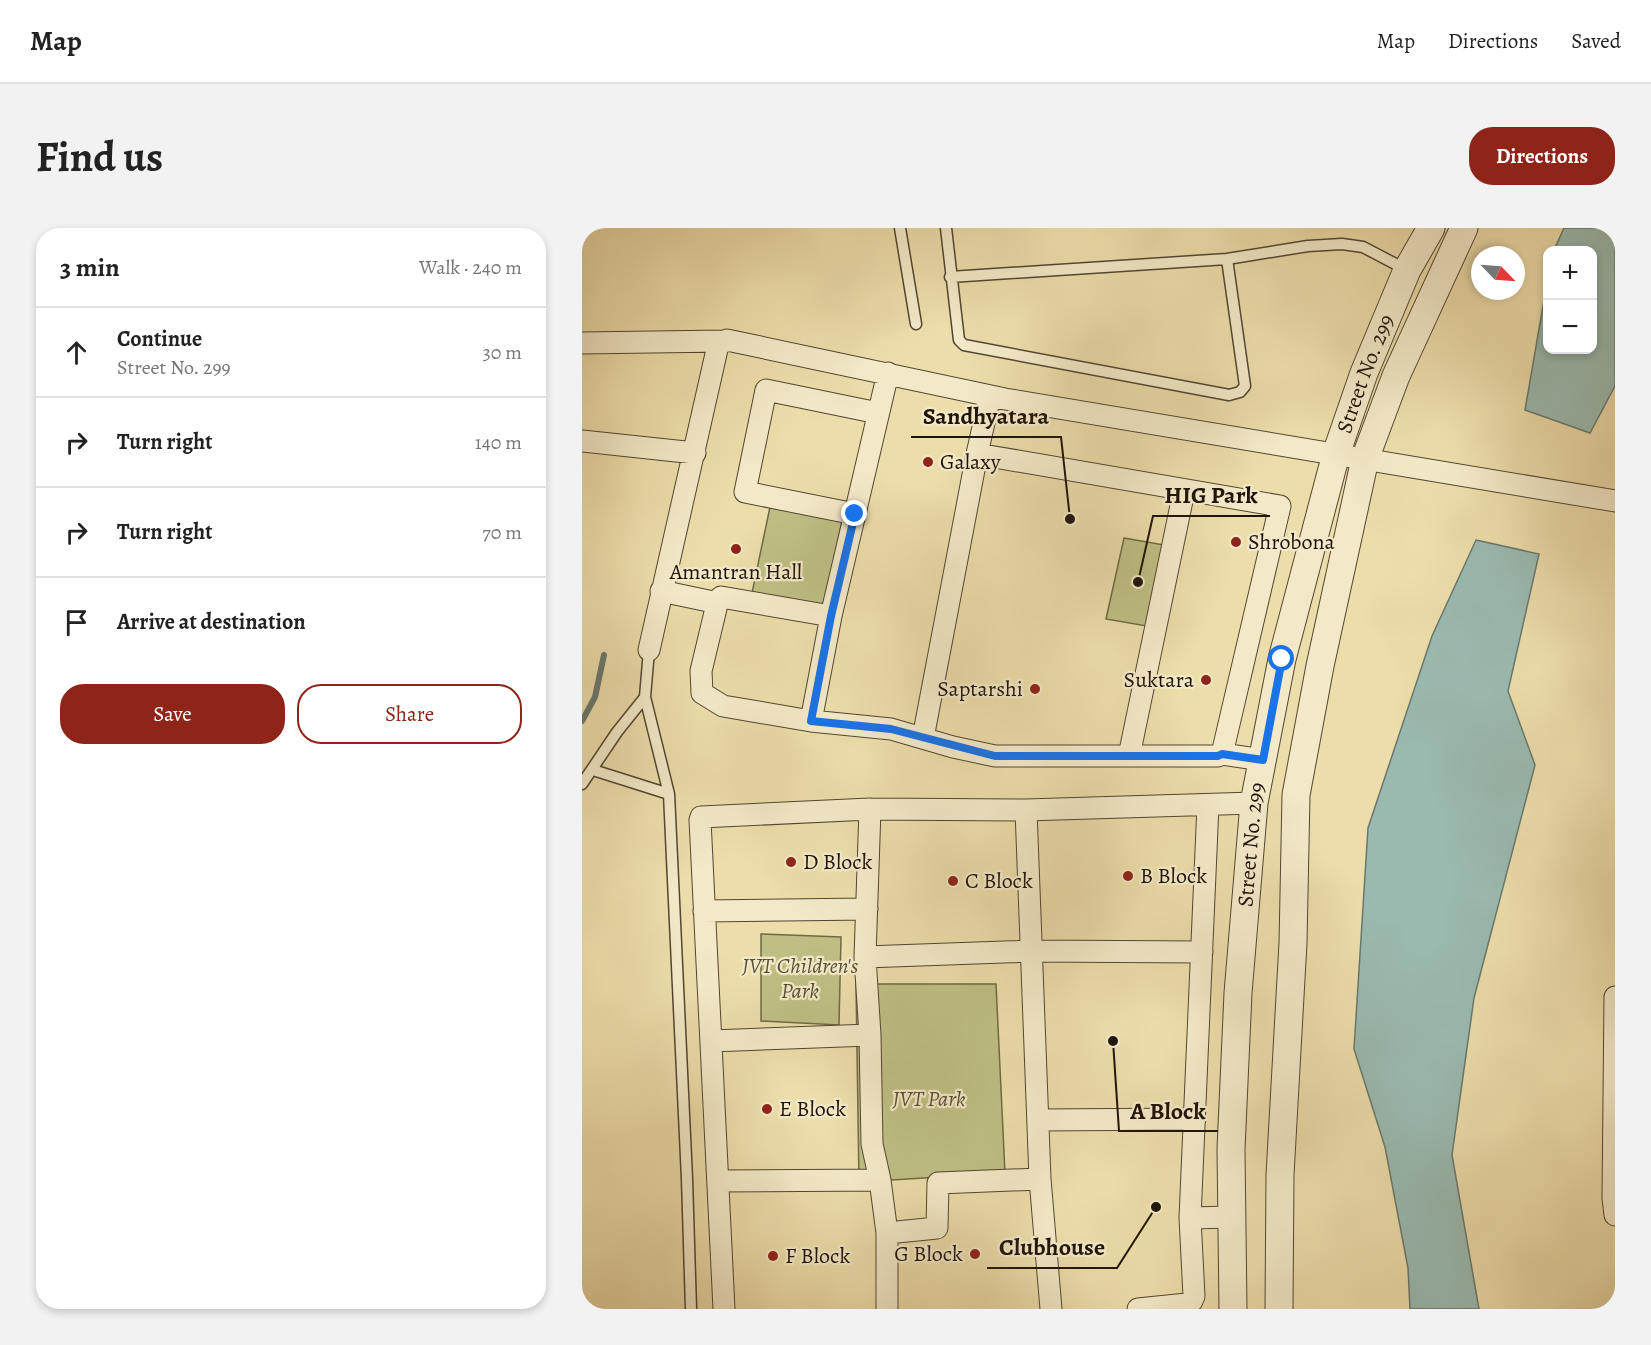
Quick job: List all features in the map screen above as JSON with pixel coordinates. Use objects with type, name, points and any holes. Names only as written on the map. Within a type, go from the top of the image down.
[{"type":"street","name":"Street No. 299","points":[[1233,1309],[1231,1149],[1238,993],[1254,803],[1282,659],[1336,454],[1364,373],[1407,270],[1431,228]]},
{"type":"street","points":[[1279,1309],[1280,1175],[1293,943],[1296,795],[1320,666],[1365,459],[1396,376],[1464,228]]},
{"type":"street","points":[[582,343],[727,340],[990,396],[1615,501]]},
{"type":"street","points":[[649,650],[718,345],[723,341]]},
{"type":"street","points":[[811,721],[831,616],[888,373]]},
{"type":"street","points":[[855,514],[745,492],[766,390],[878,413]]},
{"type":"street","points":[[923,738],[976,454],[990,396]]},
{"type":"street","points":[[582,441],[695,453]]},
{"type":"street","points":[[976,454],[1280,506],[1222,754]]},
{"type":"street","points":[[1130,756],[1184,491]]},
{"type":"street","points":[[661,591],[718,603]]},
{"type":"street","points":[[831,616],[721,597],[701,671],[702,693],[723,706],[811,721],[891,729],[995,756],[1218,756],[1222,754],[1263,760]]},
{"type":"street","points":[[724,1309],[701,817],[870,810],[1026,810],[1254,803]]},
{"type":"street","points":[[1138,1309],[1187,1304],[1194,1296],[1190,1218],[1208,805]]},
{"type":"street","points":[[870,810],[865,957],[870,1035],[872,1143],[880,1180],[887,1233],[887,1309]]},
{"type":"street","points":[[1026,810],[1040,1179],[1052,1309]]},
{"type":"street","points":[[704,911],[867,909]]},
{"type":"street","points":[[865,957],[1031,951],[1202,952]]},
{"type":"street","points":[[1615,997],[1613,1198],[1615,1215]]},
{"type":"street","points":[[711,1041],[870,1035]]},
{"type":"street","points":[[1038,1120],[1195,1119]]},
{"type":"street","points":[[887,1233],[937,1228],[938,1183],[1040,1179]]},
{"type":"street","points":[[718,1181],[880,1180]]},
{"type":"street","points":[[1190,1218],[1232,1217]]},
{"type":"lane","points":[[900,228],[916,324]]},
{"type":"lane","points":[[946,228],[959,340],[964,345],[1229,395],[1240,392],[1245,386],[1227,259]]},
{"type":"lane","points":[[950,277],[1227,259],[1308,246],[1342,244],[1363,247],[1407,270]]},
{"type":"lane","points":[[649,650],[645,697],[669,794],[691,1309]]},
{"type":"lane","points":[[582,784],[617,732],[645,697]]},
{"type":"lane","points":[[593,770],[669,794]]},
{"type":"green space","points":[[770,507],[842,521],[824,608],[752,593]]},
{"type":"green space","points":[[1124,538],[1170,546],[1152,627],[1106,619]]},
{"type":"green space","name":"JVT Children's Park","points":[[761,934],[841,937],[839,1025],[761,1021]]},
{"type":"green space","name":"JVT Park","points":[[856,984],[996,984],[1005,1173],[859,1182]]},
{"type":"water","points":[[1564,228],[1615,228],[1615,386],[1590,433],[1525,410],[1543,306],[1543,354],[1597,354],[1597,246],[1556,246]]},
{"type":"water","points":[[1476,540],[1539,554],[1508,691],[1535,765],[1474,998],[1452,1155],[1479,1309],[1410,1309],[1408,1268],[1385,1147],[1354,1049],[1368,828],[1432,636]]},
{"type":"waterway","points":[[582,721],[595,697],[604,655]]},
{"type":"place","name":"Galaxy","points":[[928,462]]},
{"type":"place","name":"Sandhyatara","points":[[1070,519]]},
{"type":"place","name":"Shrobona","points":[[1236,542]]},
{"type":"place","name":"Amantran Hall","points":[[736,549]]},
{"type":"place","name":"HIG Park","points":[[1138,582]]},
{"type":"place","name":"Suktara","points":[[1206,680]]},
{"type":"place","name":"Saptarshi","points":[[1035,689]]},
{"type":"place","name":"D Block","points":[[791,862]]},
{"type":"place","name":"B Block","points":[[1128,876]]},
{"type":"place","name":"C Block","points":[[953,881]]},
{"type":"place","name":"A Block","points":[[1113,1041]]},
{"type":"place","name":"E Block","points":[[767,1109]]},
{"type":"place","name":"Clubhouse","points":[[1156,1207]]},
{"type":"place","name":"G Block","points":[[975,1254]]},
{"type":"place","name":"F Block","points":[[773,1256]]},
{"type":"route","points":[[855,514],[831,616],[811,721],[891,729],[953,747],[995,756],[1218,756],[1222,754],[1263,760],[1282,659]]}]
